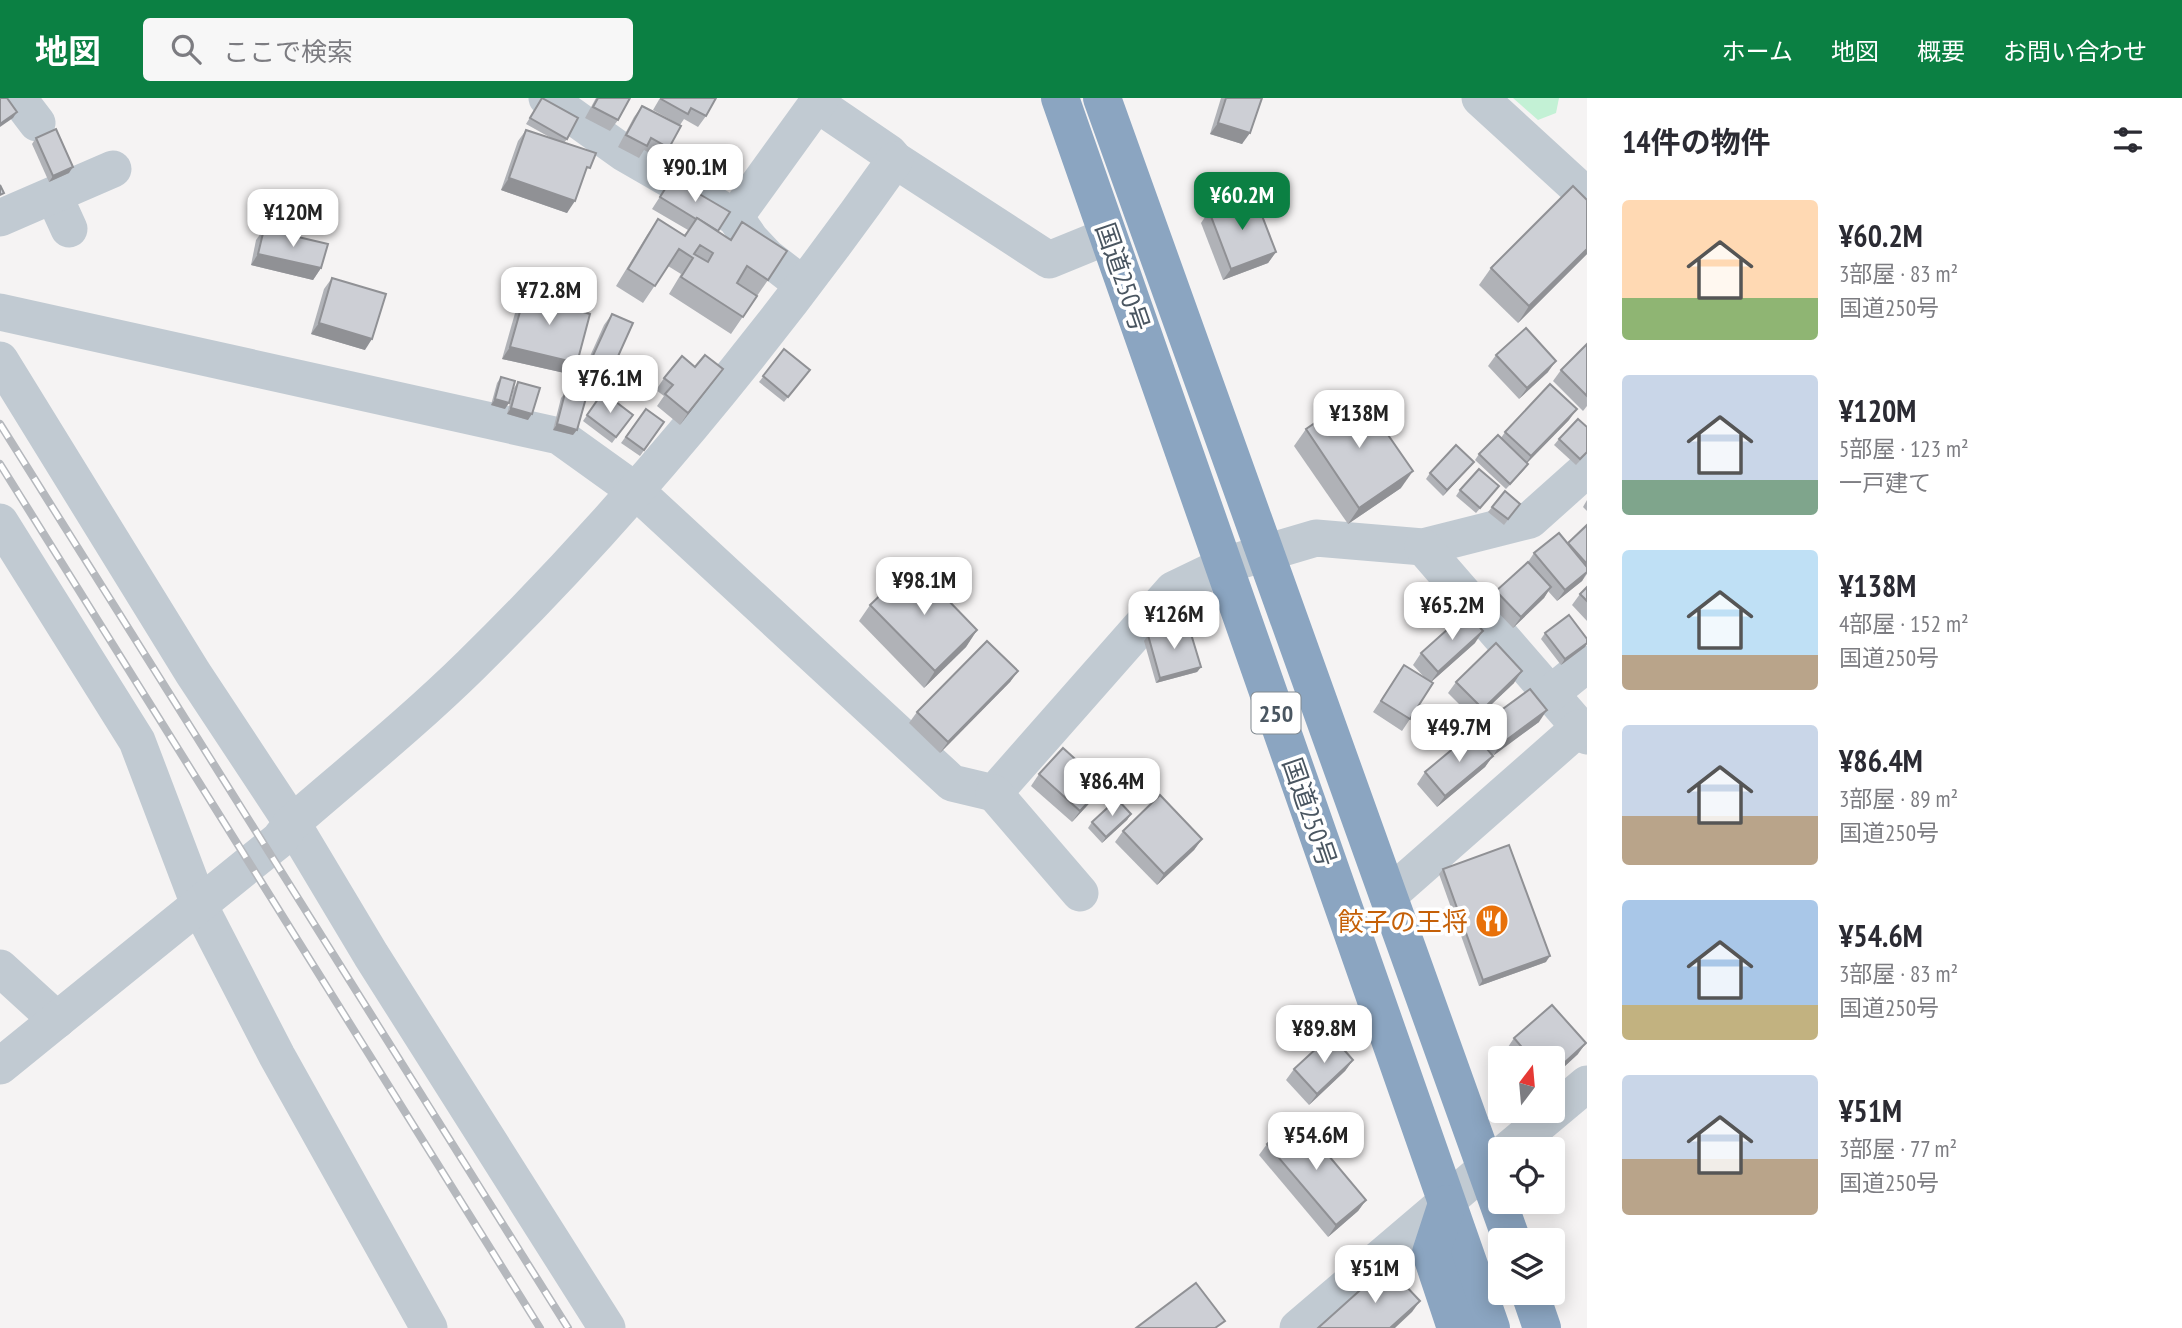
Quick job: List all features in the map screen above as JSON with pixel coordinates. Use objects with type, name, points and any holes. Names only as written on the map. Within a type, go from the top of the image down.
[{"type":"highway","name":"国道250号","points":[[1060,98],[1491,1328]]},
{"type":"highway","name":"国道250号","points":[[1101,98],[1388,896],[1489,1137]]},
{"type":"highway","points":[[1447,1204],[1431,1253],[1456,1328]]},
{"type":"highway","points":[[1534,1305],[1542,1328]]},
{"type":"street","points":[[547,98],[624,153],[735,217],[767,257],[802,284]]},
{"type":"street","points":[[1480,98],[1587,196]]},
{"type":"street","points":[[735,217],[819,101],[895,160],[1049,260],[1108,236]]},
{"type":"street","points":[[0,1066],[279,841],[292,823],[470,666],[637,492],[802,284],[895,160]]},
{"type":"street","points":[[0,218],[113,169]]},
{"type":"street","points":[[54,196],[69,229]]},
{"type":"street","points":[[0,312],[559,436],[637,492],[952,783],[994,793],[1080,893]]},
{"type":"street","points":[[0,360],[193,673],[292,823],[371,956],[607,1328]]},
{"type":"street","points":[[994,793],[1173,590],[1225,565],[1316,538],[1423,547],[1530,520],[1587,469]]},
{"type":"street","points":[[1388,896],[1583,732],[1423,547]]},
{"type":"street","points":[[6,549],[137,741],[200,906],[277,1056],[429,1328]]},
{"type":"street","points":[[1550,694],[1587,664]]},
{"type":"street","points":[[0,968],[57,1020]]},
{"type":"street","points":[[1523,1137],[1587,1084]]},
{"type":"street","points":[[1298,1328],[1488,1167]]},
{"type":"green space","points":[[1513,98],[1559,98],[1556,113],[1538,120]]},
{"type":"building","points":[[0,98],[7,98],[17,112],[0,124]]},
{"type":"building","points":[[542,98],[578,118],[567,139],[530,118]]},
{"type":"building","points":[[598,98],[630,98],[618,120],[593,107]]},
{"type":"building","points":[[661,98],[716,98],[706,116],[691,108],[688,114]]},
{"type":"building","points":[[1226,98],[1262,98],[1250,133],[1218,123]]},
{"type":"building","points":[[642,106],[681,126],[669,148],[651,138],[647,146],[626,135]]},
{"type":"building","points":[[56,129],[73,167],[53,176],[36,138]]},
{"type":"building","points":[[526,130],[596,153],[590,168],[587,167],[575,201],[509,178]]},
{"type":"building","points":[[672,178],[730,212],[718,231],[660,197]]},
{"type":"building","points":[[1573,186],[1587,200],[1587,249],[1529,306],[1491,268]]},
{"type":"building","points":[[1254,195],[1276,252],[1231,269],[1209,211]]},
{"type":"building","points":[[697,218],[731,240],[742,222],[787,251],[768,280],[747,266],[737,283],[757,296],[743,317],[681,277],[693,258],[679,249],[655,286],[628,269],[658,219],[685,236]],"holes":[[[700,245],[713,253],[708,262],[694,254]]]},
{"type":"building","points":[[264,229],[328,244],[321,268],[258,254]]},
{"type":"building","points":[[332,278],[386,294],[372,339],[319,323]]},
{"type":"building","points":[[527,287],[557,296],[555,304],[590,314],[577,363],[510,347]]},
{"type":"building","points":[[612,314],[633,323],[611,372],[590,362]]},
{"type":"building","points":[[1526,328],[1556,361],[1527,388],[1496,355]]},
{"type":"building","points":[[1587,344],[1587,396],[1561,370]]},
{"type":"building","points":[[784,349],[810,370],[788,397],[763,376]]},
{"type":"building","points":[[705,355],[723,369],[688,413],[665,394],[673,385],[664,378],[682,356],[695,367]]},
{"type":"building","points":[[501,377],[515,381],[509,403],[495,399]]},
{"type":"building","points":[[518,382],[540,388],[532,414],[511,408]]},
{"type":"building","points":[[1550,384],[1577,409],[1531,456],[1505,432]]},
{"type":"building","points":[[603,392],[633,415],[616,437],[587,415]]},
{"type":"building","points":[[565,393],[586,398],[577,430],[557,424]]},
{"type":"building","points":[[1359,393],[1413,471],[1359,508],[1306,429]]},
{"type":"building","points":[[646,409],[664,422],[644,450],[626,437]]},
{"type":"building","points":[[1578,419],[1587,427],[1587,452],[1580,459],[1559,439]]},
{"type":"building","points":[[1498,435],[1528,464],[1510,484],[1479,454]]},
{"type":"building","points":[[1456,445],[1474,462],[1447,490],[1430,473]]},
{"type":"building","points":[[1479,469],[1499,486],[1480,508],[1460,490]]},
{"type":"building","points":[[1505,491],[1520,504],[1508,519],[1492,507]]},
{"type":"building","points":[[1587,525],[1587,564],[1568,543]]},
{"type":"building","points":[[1559,533],[1587,567],[1587,572],[1565,590],[1534,553]]},
{"type":"building","points":[[1528,562],[1551,587],[1521,617],[1496,591]]},
{"type":"building","points":[[913,564],[977,630],[935,671],[870,605]]},
{"type":"building","points":[[1587,587],[1587,601],[1580,594]]},
{"type":"building","points":[[1467,612],[1483,631],[1438,672],[1421,653]]},
{"type":"building","points":[[1569,615],[1587,639],[1587,643],[1565,659],[1545,633]]},
{"type":"building","points":[[1188,624],[1201,667],[1160,678],[1148,635]]},
{"type":"building","points":[[987,641],[1018,671],[948,742],[917,712]]},
{"type":"building","points":[[1496,643],[1522,671],[1483,709],[1456,682]]},
{"type":"building","points":[[1404,665],[1433,683],[1410,719],[1381,701]]},
{"type":"building","points":[[1530,689],[1547,710],[1501,744],[1485,722]]},
{"type":"building","points":[[1473,732],[1493,756],[1445,796],[1425,772]]},
{"type":"building","points":[[1063,748],[1104,785],[1080,811],[1039,774]]},
{"type":"building","points":[[1160,795],[1202,839],[1164,874],[1123,831]]},
{"type":"building","points":[[1117,799],[1131,814],[1106,837],[1092,822]]},
{"type":"building","points":[[1509,845],[1550,956],[1483,980],[1443,869]]},
{"type":"building","points":[[1552,1005],[1586,1043],[1565,1062],[1565,1046],[1521,1046],[1514,1038]]},
{"type":"building","points":[[1331,1035],[1353,1060],[1317,1094],[1294,1069]]},
{"type":"building","points":[[1297,1118],[1366,1200],[1336,1225],[1267,1144]]},
{"type":"building","points":[[1387,1266],[1420,1301],[1390,1328],[1318,1328]]},
{"type":"building","points":[[1196,1283],[1225,1321],[1215,1328],[1136,1328]]},
{"type":"railway","points":[[0,424],[568,1328]]},
{"type":"railway","points":[[0,464],[540,1328]]},
{"type":"place","name":"餃子の王将","points":[[1492,921]]}]
